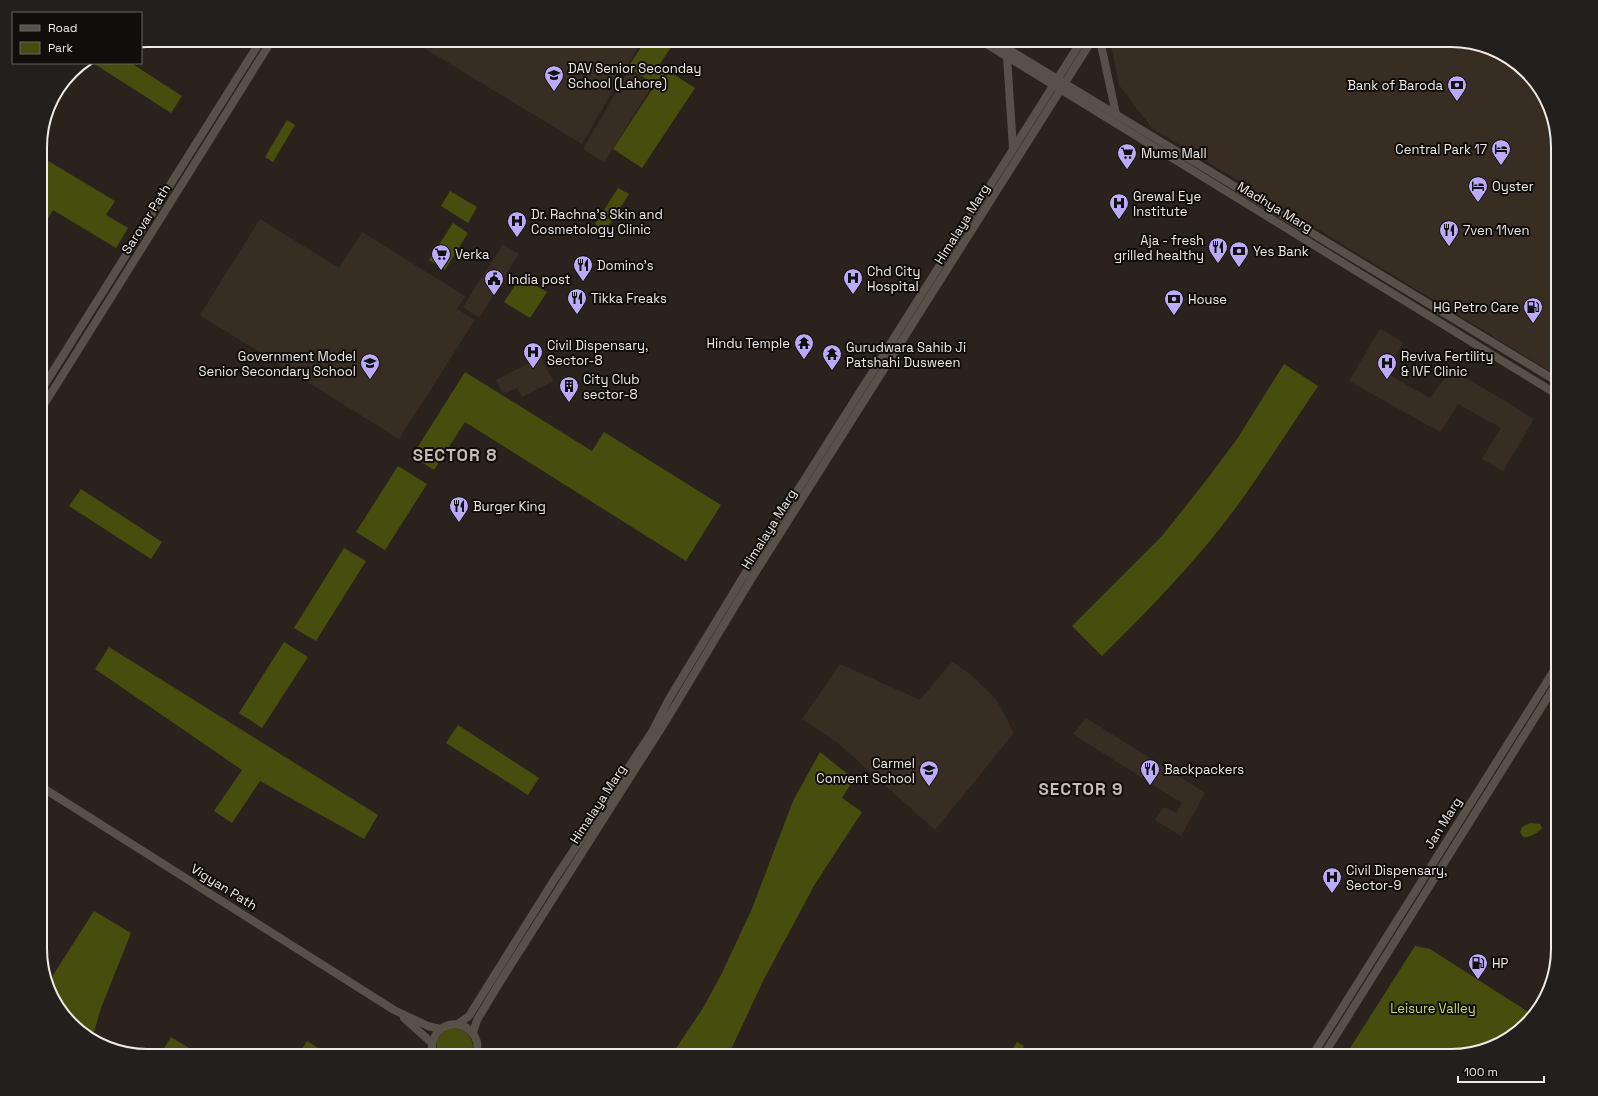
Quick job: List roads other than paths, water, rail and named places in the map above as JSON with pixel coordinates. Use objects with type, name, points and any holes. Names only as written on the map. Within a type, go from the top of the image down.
[{"type":"main road","name":"Sarovar Path","points":[[47,381],[257,47]]},
{"type":"main road","name":"Sarovar Path","points":[[47,399],[268,47]]},
{"type":"main road","name":"Madhya Marg","points":[[992,47],[1116,114],[1551,378]]},
{"type":"main road","name":"Madhya Marg","points":[[1005,47],[1055,82]]},
{"type":"main road","name":"Himalaya Marg","points":[[458,1024],[469,1016],[554,880],[652,732],[669,699],[753,562],[1078,47]]},
{"type":"main road","name":"Himalaya Marg","points":[[473,1033],[477,1020],[500,982],[664,724],[750,581],[1088,47]]},
{"type":"main road","points":[[1102,47],[1116,114]]},
{"type":"main road","points":[[1007,56],[1014,148]]},
{"type":"main road","name":"Madhya Marg","points":[[1063,86],[1551,391]]},
{"type":"main road","name":"Jan Marg","points":[[1316,1049],[1551,675]]},
{"type":"main road","name":"Jan Marg","points":[[1327,1049],[1551,692]]},
{"type":"main road","name":"Vigyan Path","points":[[47,790],[394,1010],[428,1026],[440,1029]]},
{"type":"main road","name":"Vigyan Path","points":[[394,1010],[432,1043]]},
{"type":"main road","points":[[433,1049],[432,1043],[440,1029],[449,1025],[458,1024],[466,1027],[473,1033],[477,1041],[478,1049]]},
{"type":"place","name":"DAV Senior Seconday School (Lahore)","points":[[554,92]]},
{"type":"place","name":"Bank of Baroda","points":[[1457,102]]},
{"type":"place","name":"Central Park 17","points":[[1501,166]]},
{"type":"place","name":"Mums Mall","points":[[1127,170]]},
{"type":"place","name":"Oyster","points":[[1478,203]]},
{"type":"place","name":"Grewal Eye Institute","points":[[1119,220]]},
{"type":"place","name":"Dr. Rachna's Skin and Cosmetology Clinic","points":[[517,238]]},
{"type":"place","name":"7ven 11ven","points":[[1449,247]]},
{"type":"place","name":"Aja - fresh grilled healthy","points":[[1218,264]]},
{"type":"place","name":"Yes Bank","points":[[1239,268]]},
{"type":"place","name":"Verka","points":[[441,271]]},
{"type":"place","name":"Domino's","points":[[583,282]]},
{"type":"place","name":"Chd City Hospital","points":[[853,295]]},
{"type":"place","name":"India post","points":[[494,296]]},
{"type":"place","name":"Tikka Freaks","points":[[577,315]]},
{"type":"place","name":"House","points":[[1174,316]]},
{"type":"place","name":"HG Petro Care","points":[[1533,324]]},
{"type":"place","name":"Hindu Temple","points":[[804,360]]},
{"type":"place","name":"Civil Dispensary, Sector-8","points":[[533,369]]},
{"type":"place","name":"Gurudwara Sahib Ji Patshahi Dusween","points":[[832,371]]},
{"type":"place","name":"Government Model Senior Secondary School","points":[[370,380]]},
{"type":"place","name":"Reviva Fertility & IVF Clinic","points":[[1387,380]]},
{"type":"place","name":"City Club sector-8","points":[[569,403]]},
{"type":"place","name":"Burger King","points":[[459,523]]},
{"type":"place","name":"Backpackers","points":[[1150,786]]},
{"type":"place","name":"Carmel Convent School","points":[[929,787]]},
{"type":"place","name":"Civil Dispensary, Sector-9","points":[[1332,894]]},
{"type":"place","name":"HP","points":[[1478,980]]},
{"type":"district","name":"SECTOR 8","points":[[455,455]]},
{"type":"district","name":"SECTOR 9","points":[[1081,789]]},
{"type":"park label","name":"Leisure Valley","points":[[1433,1008]]}]
